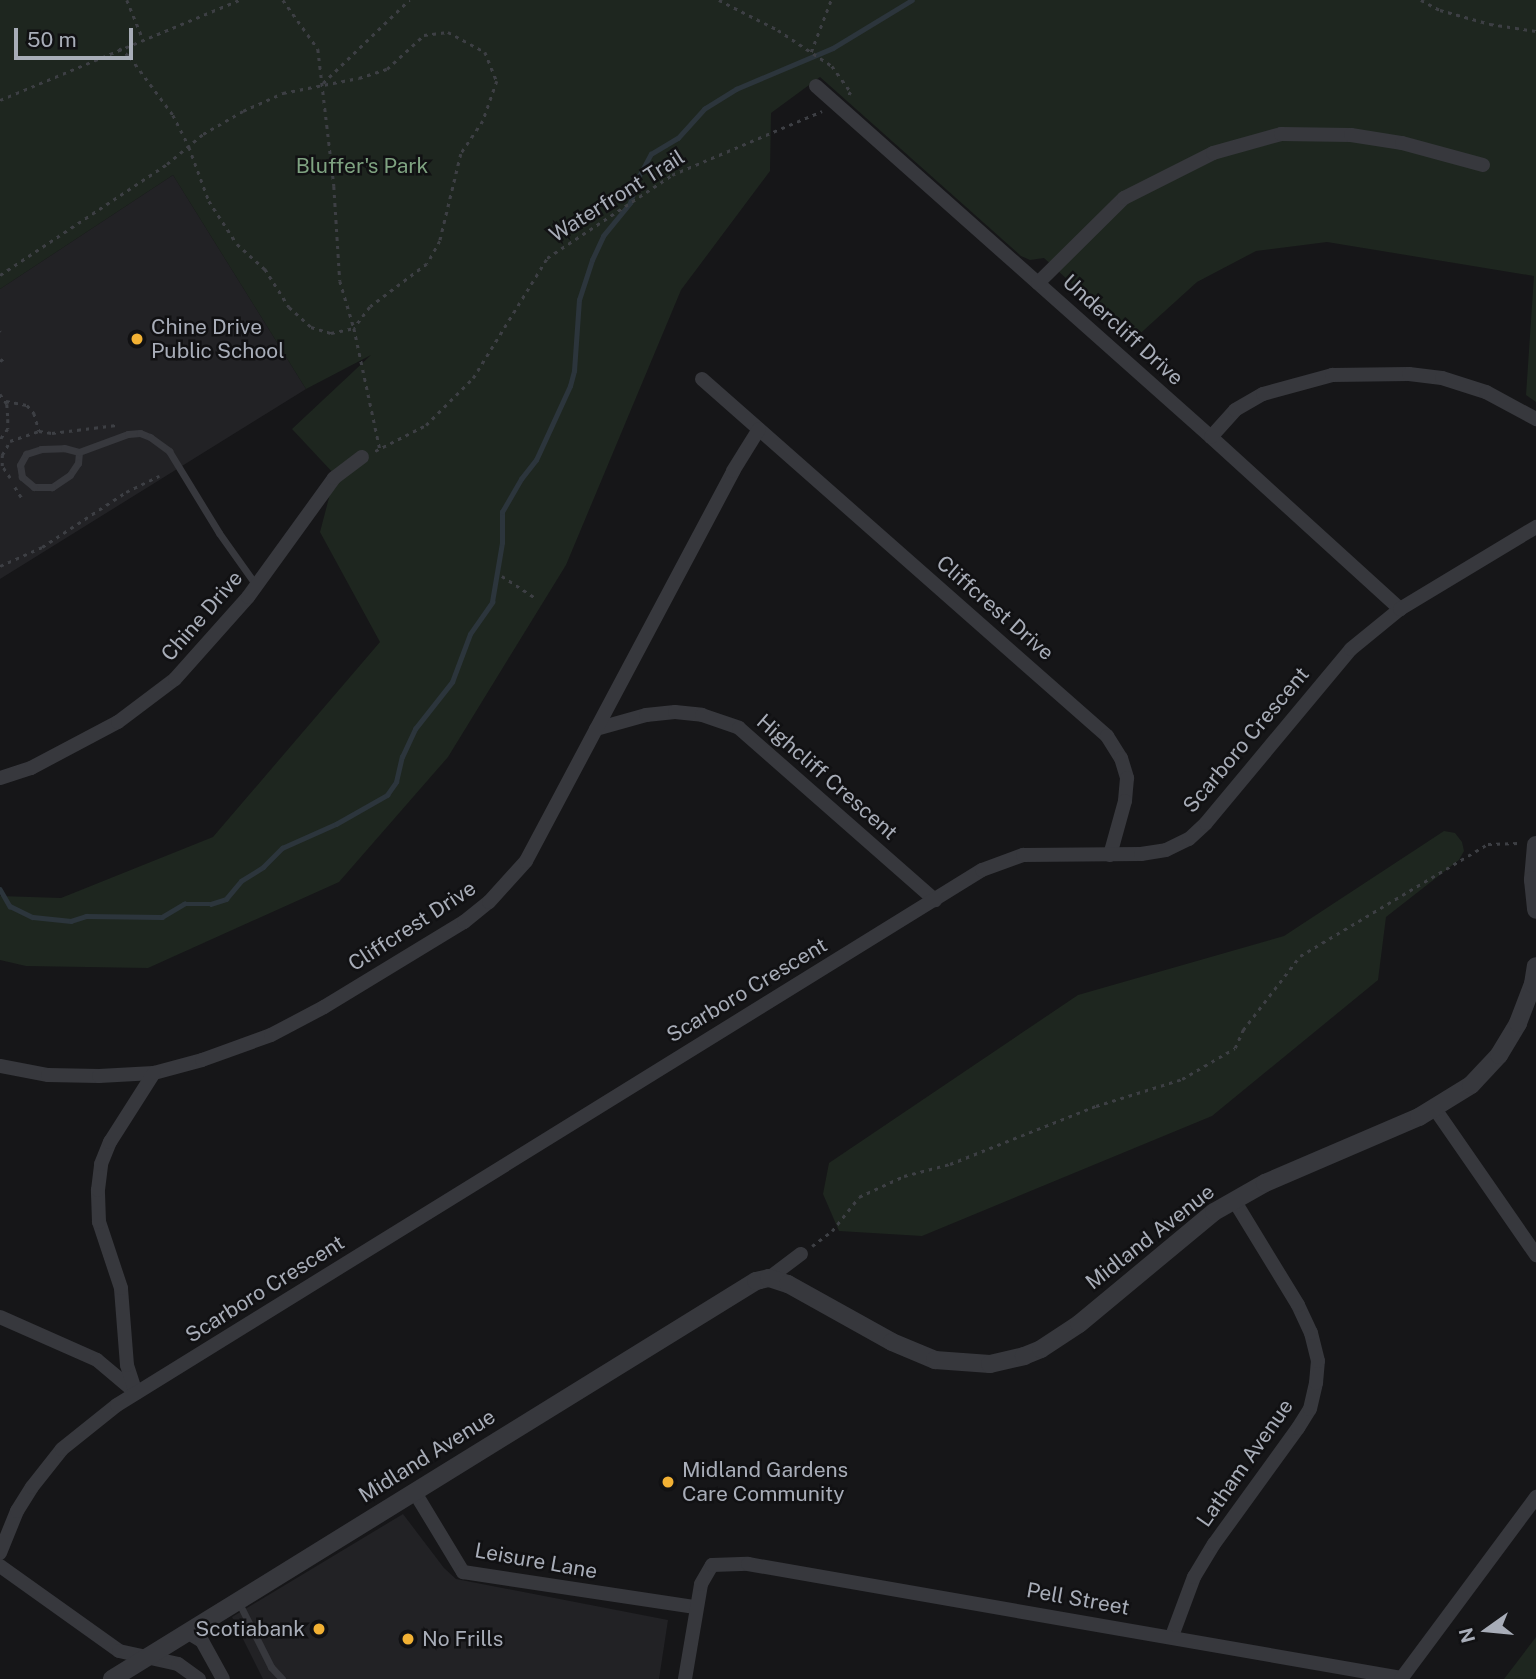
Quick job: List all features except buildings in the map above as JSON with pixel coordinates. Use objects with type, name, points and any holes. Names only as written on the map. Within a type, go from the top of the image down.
[{"type":"street","name":"Undercliff Drive","points":[[816,86],[1400,609]]},
{"type":"street","points":[[1038,283],[1124,198],[1213,153],[1281,134],[1351,135],[1402,144],[1483,165]]},
{"type":"street","points":[[1211,437],[1234,410],[1263,394],[1332,375],[1409,373],[1441,378],[1486,392],[1536,419]]},
{"type":"street","name":"Cliffcrest Drive","points":[[702,379],[1107,736],[1121,758],[1127,778],[1125,800],[1110,855]]},
{"type":"street","name":"Cliffcrest Drive","points":[[0,1066],[48,1075],[154,1073],[271,1035],[324,1007],[464,922],[505,887],[526,861],[733,471],[760,429]]},
{"type":"street","name":"Chine Drive","points":[[0,778],[31,768],[137,710],[199,656],[257,585],[334,478],[362,457]]},
{"type":"street","name":"Scarboro Crescent","points":[[0,1553],[17,1511],[62,1449],[87,1426],[136,1393],[935,900],[1003,860],[1038,854],[1110,855],[1166,850],[1189,839],[1206,823],[1351,649],[1400,609],[1536,527]]},
{"type":"street","name":"Highcliff Crescent","points":[[596,729],[646,715],[675,712],[702,715],[739,728],[935,900]]},
{"type":"street","points":[[1530,844],[1536,910]]},
{"type":"street","name":"Midland Avenue","points":[[769,1278],[788,1284],[915,1353],[953,1363],[1008,1361],[1024,1356],[1063,1336],[1191,1229],[1234,1200],[1265,1183],[1435,1109],[1471,1085],[1499,1055],[1518,1023],[1533,984],[1536,966]]},
{"type":"street","points":[[136,1393],[127,1365],[121,1288],[99,1222],[98,1189],[101,1164],[110,1142],[154,1073]]},
{"type":"street","points":[[1435,1109],[1536,1255]]},
{"type":"street","name":"Latham Avenue","points":[[1172,1636],[1194,1577],[1214,1544],[1310,1409],[1316,1383],[1318,1361],[1311,1333],[1298,1305],[1234,1200]]},
{"type":"street","name":"Midland Avenue","points":[[112,1679],[718,1303],[756,1281],[769,1278],[801,1254]]},
{"type":"street","points":[[0,1317],[97,1360],[136,1393]]},
{"type":"street","name":"Leisure Lane","points":[[414,1491],[463,1572],[695,1607]]},
{"type":"street","points":[[1401,1679],[1536,1497]]},
{"type":"street","name":"Pell Street","points":[[695,1607],[701,1584],[712,1565],[748,1564],[1172,1636],[1401,1679]]},
{"type":"street","points":[[0,1566],[120,1651],[178,1664],[199,1679]]},
{"type":"street","points":[[685,1679],[695,1607]]},
{"type":"street","points":[[187,1632],[202,1641],[223,1679]]},
{"type":"lane","points":[[79,452],[78,463],[70,475],[52,487],[34,488],[22,477],[20,465],[26,454],[52,449],[79,452],[128,434],[140,433],[160,442],[169,451],[219,533],[257,585]]},
{"type":"lane","points":[[237,1601],[271,1667],[282,1679]]},
{"type":"path","points":[[127,0],[143,39]]},
{"type":"path","points":[[0,100],[239,0]]},
{"type":"path","points":[[283,0],[318,49],[340,281],[354,328]]},
{"type":"path","points":[[322,84],[409,0]]},
{"type":"path","points":[[719,0],[778,30],[832,66],[851,92],[839,105]]},
{"type":"path","points":[[811,52],[831,0]]},
{"type":"path","points":[[1421,0],[1440,10],[1490,24],[1536,31]]},
{"type":"path","points":[[0,275],[189,147],[203,134],[243,111],[284,93],[359,78],[387,69],[424,35],[448,32],[485,52],[497,81],[483,121],[461,154],[440,242],[428,264],[370,307],[354,328],[331,332],[312,327],[289,307],[265,270],[237,244],[209,201],[189,147],[173,116],[130,57],[119,48]]},
{"type":"path","name":"Waterfront Trail","points":[[354,328],[380,449],[426,425],[473,378],[547,258],[672,175],[839,105]]},
{"type":"path","points":[[0,394],[6,401],[8,429],[0,440]]},
{"type":"path","points":[[6,401],[27,405],[34,413],[39,431]]},
{"type":"path","points":[[22,498],[1,467],[5,447],[10,441],[39,431],[52,433],[122,425]]},
{"type":"path","points":[[0,566],[42,547],[126,492],[159,476]]},
{"type":"path","points":[[502,576],[537,599]]},
{"type":"path","points":[[801,1254],[832,1231],[859,1197],[904,1175],[950,1164],[1096,1106],[1182,1079],[1234,1048],[1242,1030],[1300,956],[1488,844],[1530,844]]},
{"type":"shaded area","name":"Chine Drive Public School","points":[[173,175],[306,389],[0,579],[0,289]]},
{"type":"shaded area","points":[[403,1514],[444,1568],[456,1579],[668,1620],[659,1679],[263,1679],[232,1617]]},
{"type":"green space","name":"Bluffer's Park","points":[[0,0],[1536,0],[1536,402],[1526,395],[1534,276],[1327,242],[1256,251],[1197,282],[1133,340],[1044,258],[1030,260],[1021,256],[820,77],[771,113],[770,171],[681,290],[566,565],[448,757],[339,882],[148,968],[26,966],[0,960],[0,896],[61,898],[213,837],[380,642],[320,532],[335,475],[292,429],[371,355],[306,389],[173,175],[0,289]]},
{"type":"green space","points":[[1444,831],[1455,833],[1462,842],[1464,851],[1459,860],[1386,917],[1378,980],[1212,1116],[922,1236],[839,1231],[823,1194],[829,1163],[1078,995],[1284,936]]},
{"type":"green space","points":[[1536,1637],[1536,1679],[1504,1679]]},
{"type":"waterway","points":[[0,889],[10,906],[33,917],[71,921],[86,916],[162,917],[184,904],[211,904],[226,899],[241,881],[263,867],[282,848],[336,824],[387,795],[396,782],[402,757],[415,729],[452,682],[470,634],[492,602],[502,543],[502,512],[521,479],[536,460],[570,386],[574,371],[579,300],[592,260],[603,236],[630,203],[638,178],[651,154],[678,138],[704,109],[736,89],[833,48],[912,0]]},
{"type":"place","name":"Chine Drive Public School","points":[[137,339]]},
{"type":"place","name":"Midland Gardens Care Community","points":[[668,1482]]},
{"type":"place","name":"Scotiabank","points":[[319,1629]]},
{"type":"place","name":"No Frills","points":[[408,1639]]}]
